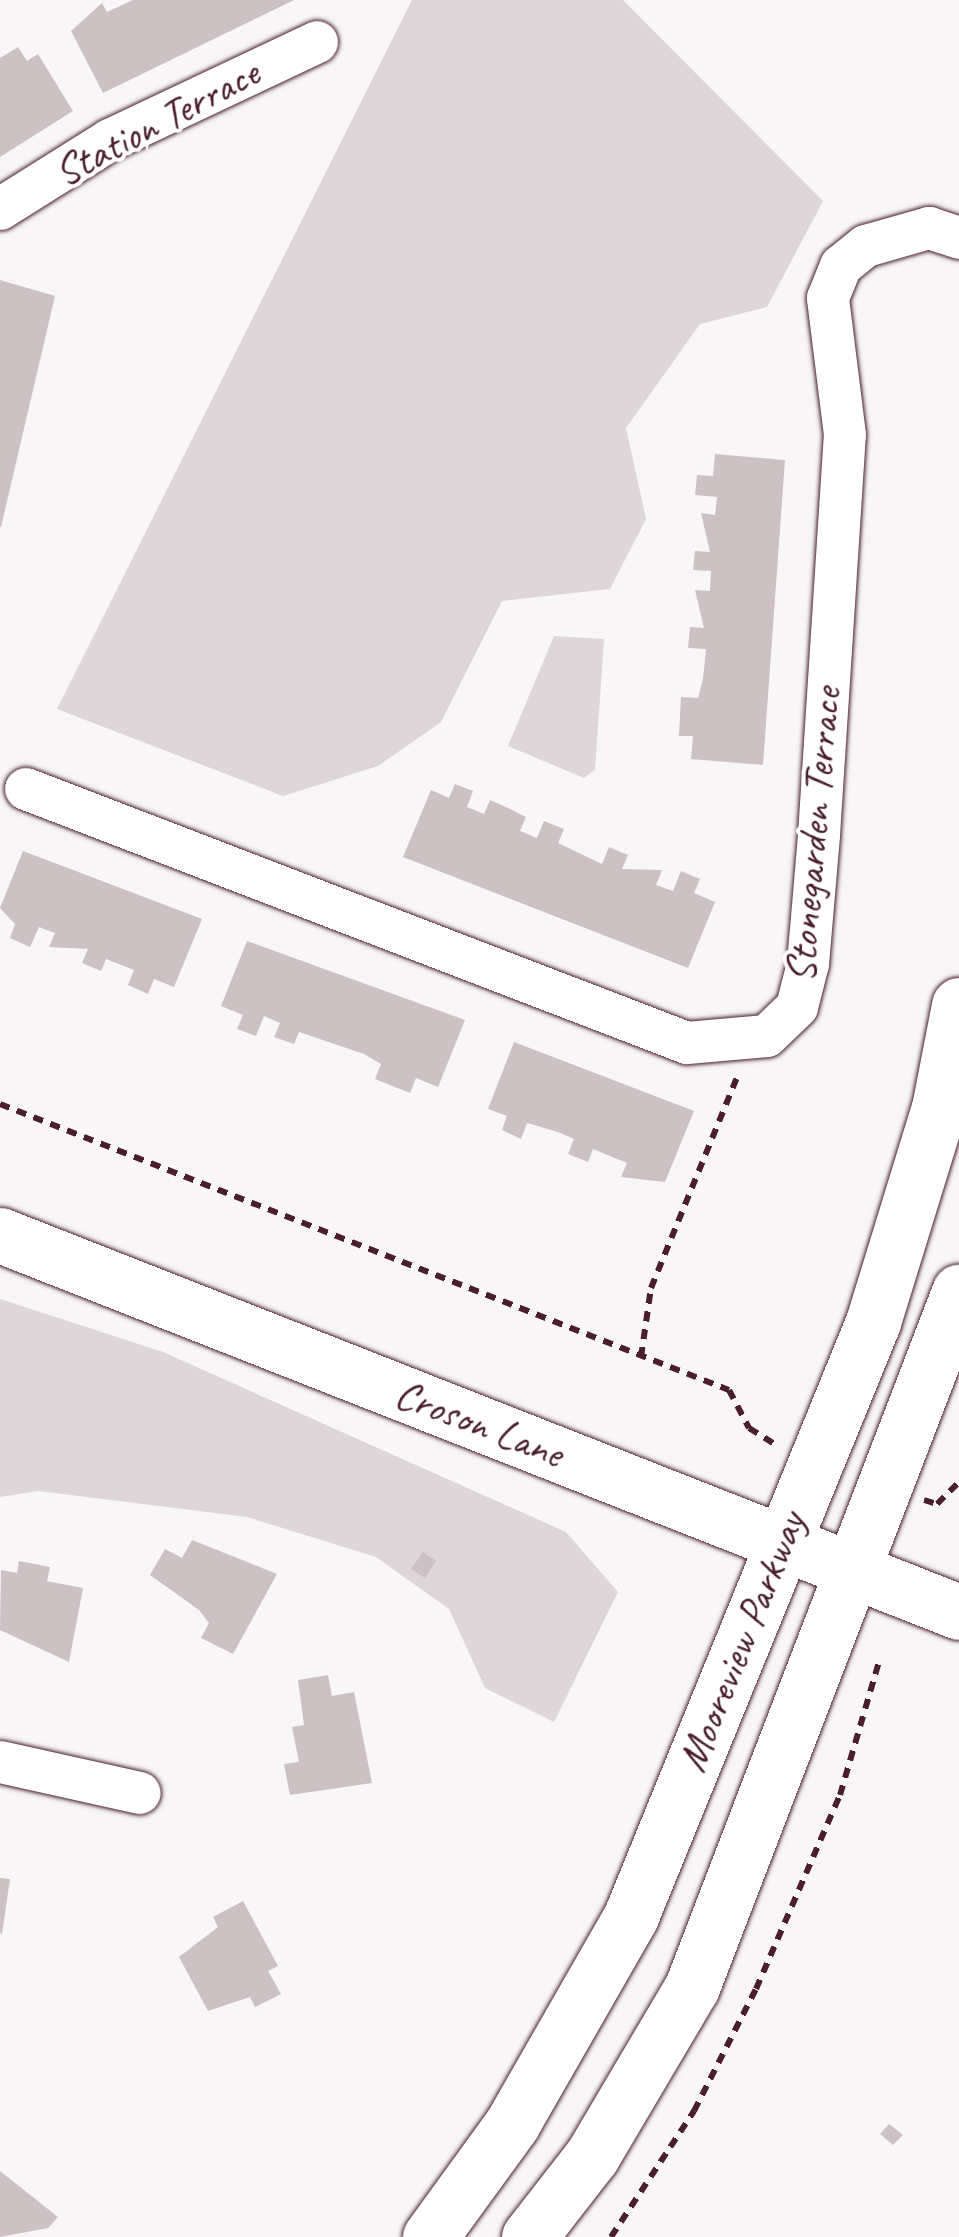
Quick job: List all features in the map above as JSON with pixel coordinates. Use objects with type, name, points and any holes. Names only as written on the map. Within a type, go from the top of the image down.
[{"type":"main road","name":"Mooreview Parkway","points":[[430,2237],[512,2124],[631,1916],[815,1462],[906,1221],[959,1005]]},
{"type":"main road","name":"Croson Lane","points":[[0,1235],[959,1612]]},
{"type":"main road","name":"Mooreview Parkway","points":[[529,2237],[592,2156],[692,1987],[858,1573],[959,1292]]},
{"type":"street","name":"Station Terrace","points":[[0,209],[110,140],[317,42]]},
{"type":"street","name":"Stonegarden Terrace","points":[[26,789],[687,1043],[730,1045],[767,1036],[797,1007],[808,964],[846,434],[828,298],[841,266],[866,246],[929,228],[959,238]]},
{"type":"street","points":[[0,1762],[140,1793]]},
{"type":"path","points":[[641,1358],[652,1288],[734,1102],[730,1045]]},
{"type":"path","points":[[0,1104],[729,1390],[758,1438],[815,1462]]},
{"type":"path","points":[[888,1488],[938,1504],[959,1482]]},
{"type":"path","points":[[611,2237],[694,2112],[756,1989],[840,1795],[880,1658]]},
{"type":"shaded area","points":[[412,0],[623,0],[823,201],[767,307],[700,324],[626,428],[646,519],[610,589],[502,601],[441,722],[378,766],[283,796],[57,709]]},
{"type":"shaded area","points":[[554,636],[604,639],[595,770],[584,778],[508,746]]},
{"type":"shaded area","points":[[0,1299],[163,1352],[566,1532],[618,1592],[554,1722],[485,1688],[449,1609],[376,1557],[247,1517],[38,1491],[0,1497]]},
{"type":"building","points":[[133,0],[294,0],[103,93],[71,31],[102,3],[107,12]]},
{"type":"building","points":[[18,47],[27,61],[38,54],[73,111],[0,157],[0,58]]},
{"type":"building","points":[[0,280],[55,296],[1,527],[0,527]]},
{"type":"building","points":[[715,454],[785,460],[763,765],[691,759],[693,736],[679,736],[681,697],[698,698],[703,679],[706,649],[688,648],[690,627],[704,628],[695,590],[710,591],[711,571],[693,570],[695,551],[710,552],[701,513],[715,515],[717,497],[695,495],[697,475],[713,476]]},
{"type":"building","points":[[455,784],[473,791],[467,807],[484,814],[490,800],[526,817],[520,831],[537,838],[544,821],[564,829],[558,843],[602,864],[609,847],[628,855],[622,869],[662,870],[656,885],[673,891],[681,871],[700,879],[694,893],[715,902],[688,968],[403,857],[431,790],[449,798]]},
{"type":"building","points":[[23,851],[202,919],[174,987],[154,979],[148,994],[128,985],[134,970],[106,959],[101,971],[82,963],[88,949],[49,947],[55,933],[39,927],[30,947],[10,938],[15,924],[0,908]]},
{"type":"building","points":[[247,941],[465,1020],[438,1087],[416,1078],[410,1093],[375,1079],[381,1064],[364,1054],[299,1032],[294,1044],[274,1037],[280,1023],[264,1016],[256,1036],[237,1029],[243,1015],[221,1006]]},
{"type":"building","points":[[514,1042],[694,1111],[665,1182],[621,1177],[627,1163],[593,1149],[588,1162],[568,1154],[574,1139],[558,1132],[527,1123],[521,1139],[502,1130],[507,1116],[488,1109]]},
{"type":"building","points":[[192,1540],[277,1574],[233,1654],[201,1638],[209,1623],[199,1610],[150,1575],[165,1549],[182,1558]]},
{"type":"building","points":[[423,1552],[436,1561],[425,1578],[411,1569]]},
{"type":"building","points":[[19,1561],[50,1567],[47,1581],[83,1588],[69,1662],[0,1630],[1,1570],[17,1573]]},
{"type":"building","points":[[328,1675],[332,1696],[354,1692],[372,1783],[290,1795],[284,1764],[299,1762],[292,1727],[304,1725],[298,1680]]},
{"type":"building","points":[[0,1878],[10,1879],[2,1934],[0,1933]]},
{"type":"building","points":[[243,1901],[278,1966],[268,1971],[281,1994],[255,2007],[250,1997],[208,2011],[179,1957],[218,1927],[213,1917]]},
{"type":"building","points":[[889,2124],[903,2135],[893,2145],[880,2134]]},
{"type":"building","points":[[0,2171],[58,2217],[48,2228],[0,2237]]}]
